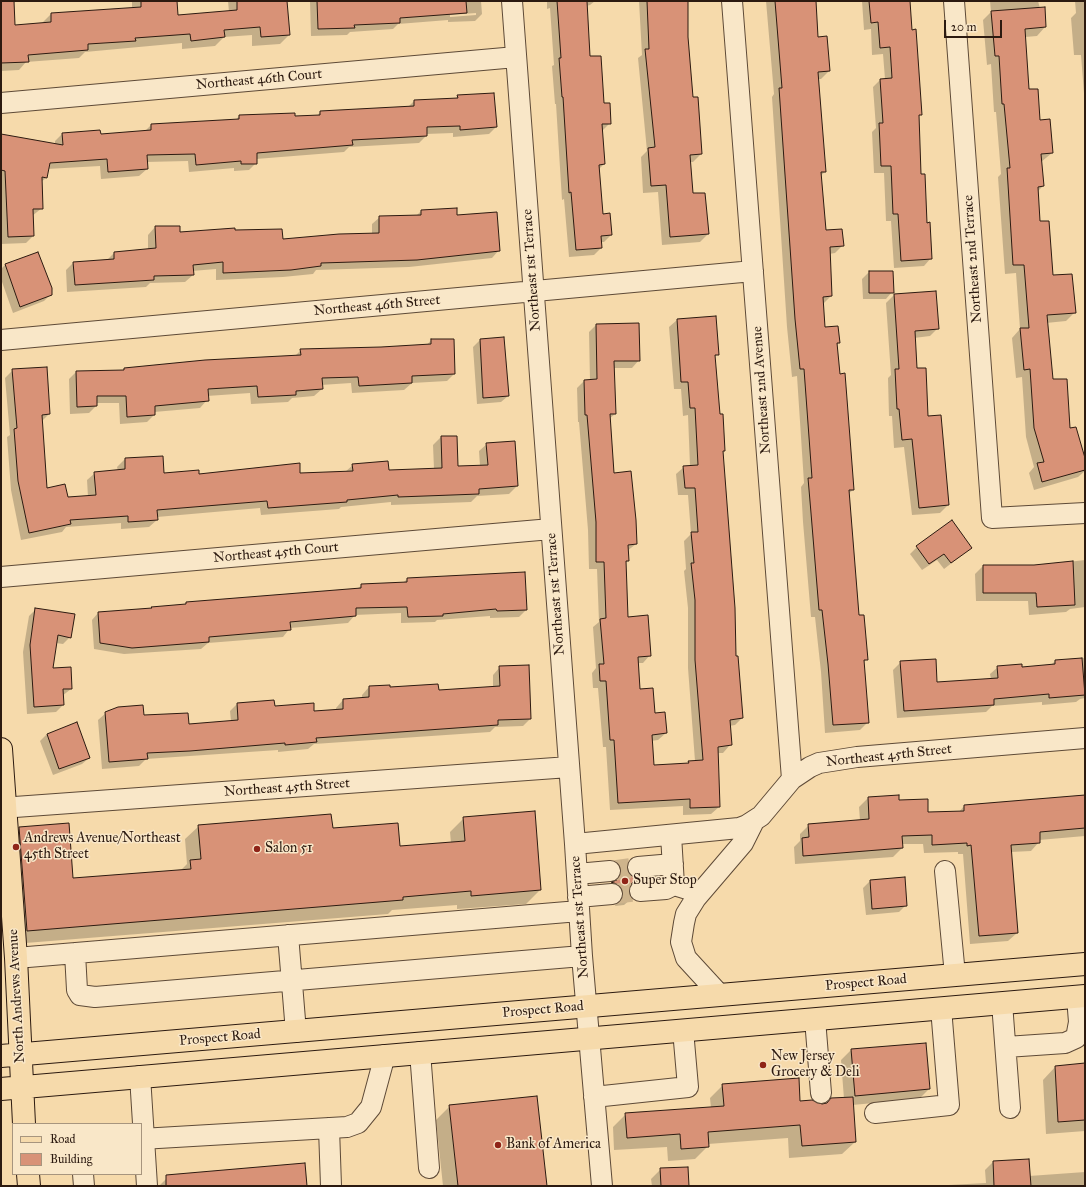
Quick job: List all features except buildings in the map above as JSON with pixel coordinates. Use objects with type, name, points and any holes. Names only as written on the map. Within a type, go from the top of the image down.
[{"type":"main road","name":"North Andrews Avenue","points":[[1,749],[3,808],[16,958],[11,1056],[22,1087],[24,1123]]},
{"type":"main road","name":"Prospect Road","points":[[11,1056],[1085,964]]},
{"type":"main road","points":[[1,1088],[1081,996]]},
{"type":"main road","points":[[28,1175],[29,1186]]},
{"type":"street","name":"Northeast 1st Terrace","points":[[512,1],[575,844],[582,956],[602,1186]]},
{"type":"street","name":"Northeast 2nd Avenue","points":[[732,1],[792,779]]},
{"type":"street","name":"Northeast 2nd Terrace","points":[[954,1],[992,518],[1085,513]]},
{"type":"street","name":"Northeast 46th Court","points":[[1,103],[516,57]]},
{"type":"street","name":"Northeast 46th Street","points":[[1,340],[753,271]]},
{"type":"street","name":"Northeast 45th Court","points":[[1,576],[551,529]]},
{"type":"street","name":"Northeast 45th Street","points":[[575,844],[730,830],[754,821],[766,810],[792,779],[810,766],[819,763],[844,759],[1085,738]]},
{"type":"street","name":"Northeast 45th Street","points":[[3,808],[569,767]]},
{"type":"street","points":[[720,995],[686,958],[681,942],[686,914],[700,893],[743,843],[754,821]]},
{"type":"street","points":[[671,835],[674,885]]},
{"type":"street","points":[[638,867],[673,864]]},
{"type":"street","points":[[577,874],[610,870]]},
{"type":"street","points":[[945,871],[955,975]]},
{"type":"street","points":[[640,891],[666,889],[674,885],[700,893]]},
{"type":"street","points":[[16,958],[288,935],[579,904],[612,894]]},
{"type":"street","points":[[288,935],[296,1032]]},
{"type":"street","points":[[75,953],[77,990],[80,995],[94,997],[582,956]]},
{"type":"street","points":[[1006,1047],[1065,1043],[1076,1038],[1081,996]]},
{"type":"street","points":[[1002,1003],[1010,1108]]},
{"type":"street","points":[[875,1113],[949,1105],[941,1008]]},
{"type":"street","points":[[815,1019],[821,1092]]},
{"type":"street","points":[[594,1097],[688,1087],[683,1030]]},
{"type":"street","points":[[420,1052],[429,1168]]},
{"type":"street","points":[[147,1186],[142,1139],[346,1127],[358,1123],[372,1107],[385,1055]]},
{"type":"street","points":[[140,1076],[141,1123]]},
{"type":"street","points":[[329,1128],[331,1186]]},
{"type":"street","points":[[84,1175],[84,1186]]},
{"type":"tunnel","points":[[610,871],[638,867]]},
{"type":"tunnel","points":[[612,894],[640,891]]},
{"type":"place","name":"Andrews Avenue/Northeast 45th Street","points":[[16,847]]},
{"type":"place","name":"Salon 51","points":[[257,849]]},
{"type":"place","name":"Super Stop","points":[[625,881]]},
{"type":"place","name":"New Jersey Grocery & Deli","points":[[763,1065]]},
{"type":"place","name":"Bank of America","points":[[498,1145]]}]
